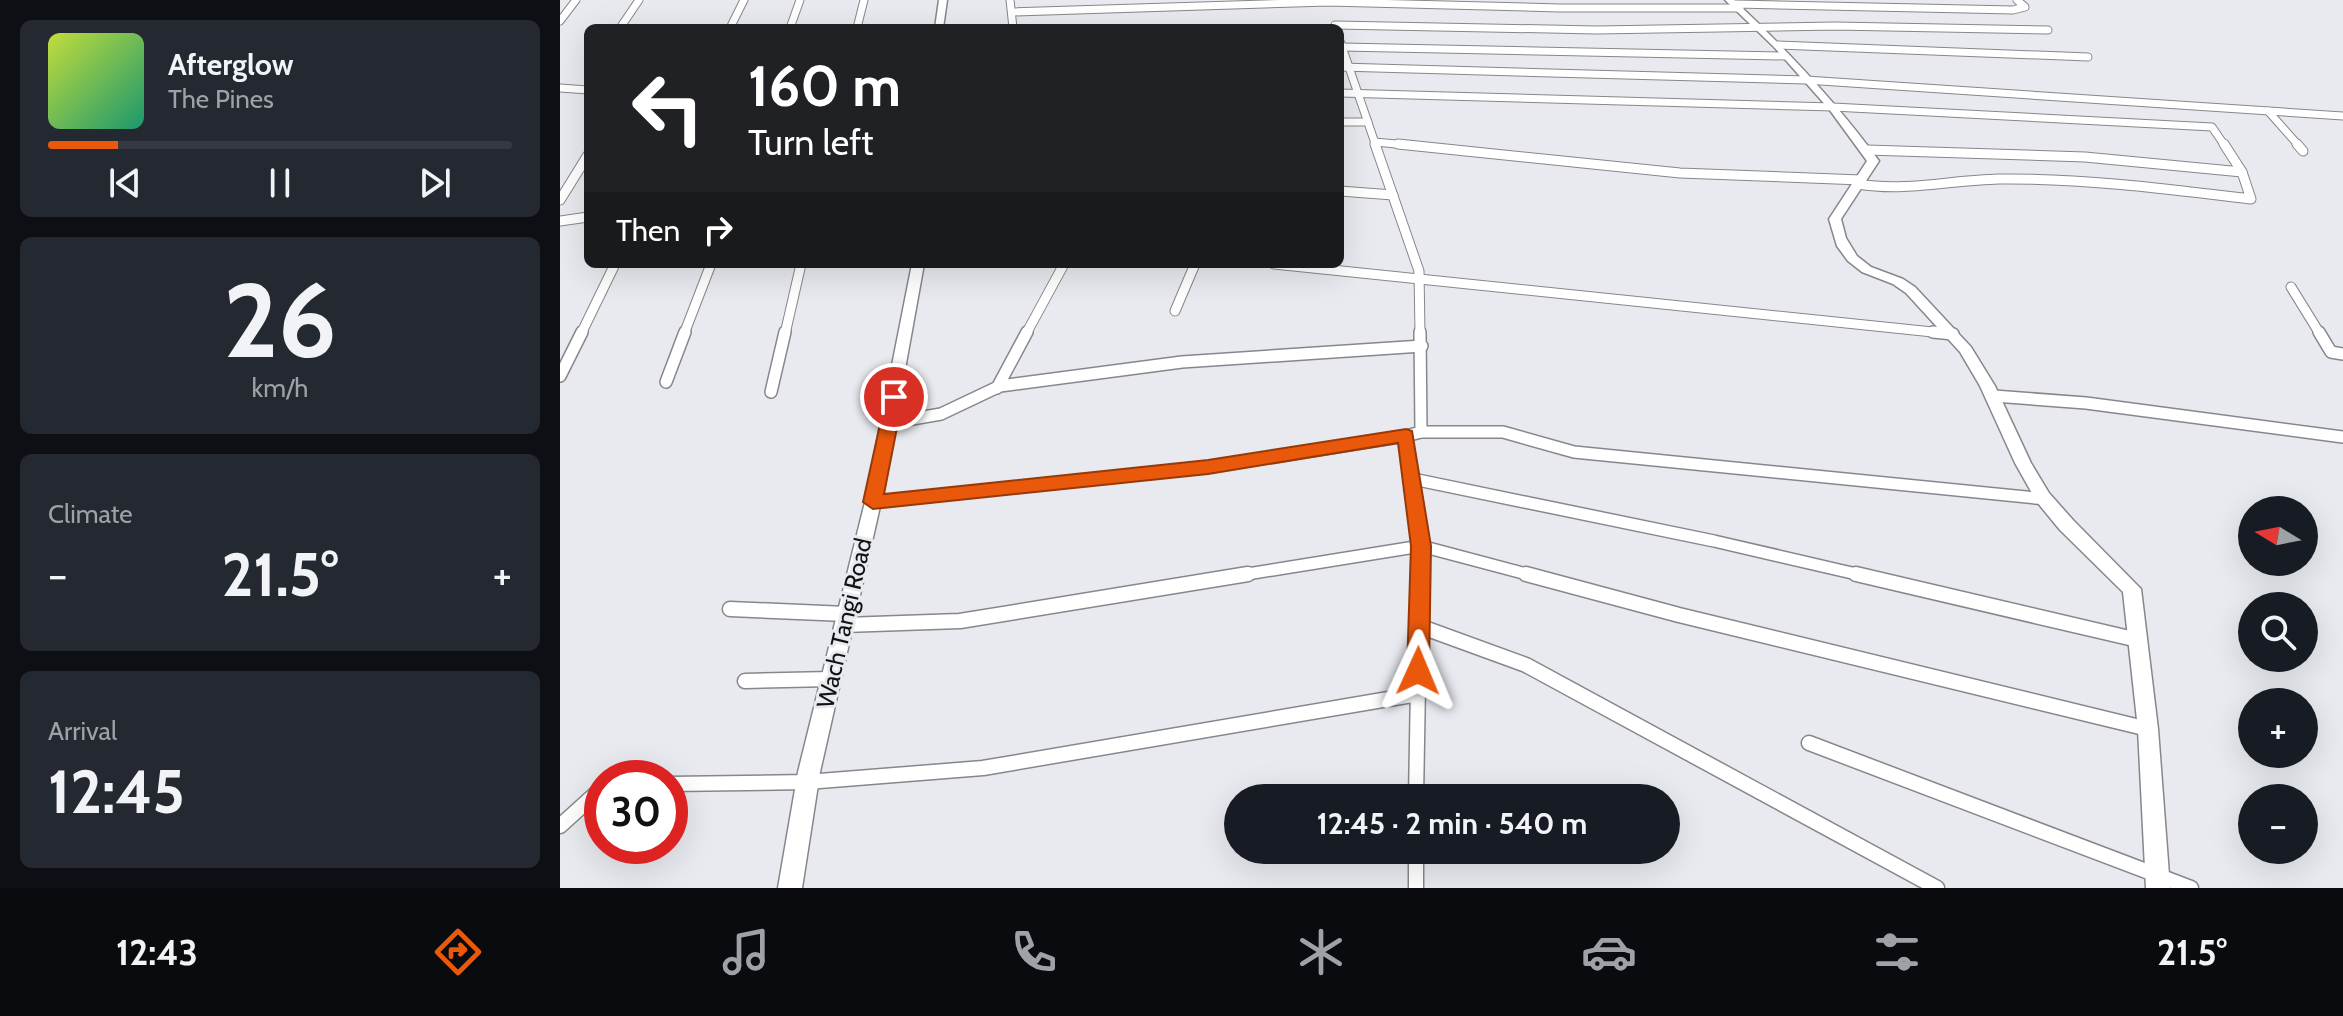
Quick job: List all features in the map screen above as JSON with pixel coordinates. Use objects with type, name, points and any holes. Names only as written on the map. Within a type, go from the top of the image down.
[{"type":"street","points":[[560,21],[576,0]]},
{"type":"street","points":[[623,24],[639,0],[646,0]]},
{"type":"street","points":[[732,24],[744,0]]},
{"type":"street","points":[[791,24],[800,0]]},
{"type":"street","points":[[858,24],[864,0]]},
{"type":"street","points":[[940,24],[943,0]]},
{"type":"street","points":[[1010,0],[1013,24]]},
{"type":"street","points":[[1012,12],[1327,1],[1560,8],[1735,4],[2013,10],[2025,7],[2017,0]]},
{"type":"street","points":[[1327,1],[1335,24]]},
{"type":"street","points":[[1735,4],[1833,107],[1873,161],[1835,219],[1839,242],[1850,257],[1874,274],[1903,283],[1953,334],[1994,396],[2033,482],[2072,533],[2132,589],[2148,729],[2151,815],[2158,881]]},
{"type":"street","points":[[1344,26],[1597,30],[1759,26],[2048,30]]},
{"type":"street","points":[[1344,44],[2088,57]]},
{"type":"street","points":[[1345,67],[1806,80],[2343,116]]},
{"type":"street","points":[[1345,67],[1360,93],[1419,279],[1421,432]]},
{"type":"street","points":[[561,89],[584,90]]},
{"type":"street","points":[[1344,93],[1833,107],[2212,127],[2242,172],[2251,199],[2096,182],[1996,179],[1878,189],[1860,182],[1680,173],[1375,142]]},
{"type":"street","points":[[2268,111],[2303,151]]},
{"type":"street","points":[[1344,122],[1368,122]]},
{"type":"street","points":[[1867,150],[2085,157],[2242,172]]},
{"type":"street","points":[[560,200],[584,161]]},
{"type":"street","points":[[1344,191],[1393,195]]},
{"type":"street","points":[[560,221],[584,218]]},
{"type":"street","points":[[560,376],[613,268]]},
{"type":"street","points":[[666,382],[709,268]]},
{"type":"street","points":[[771,392],[800,268]]},
{"type":"street","name":"Wach Tangi Road","points":[[790,888],[807,782],[873,502],[917,268]]},
{"type":"street","points":[[997,388],[1062,268]]},
{"type":"street","points":[[1175,311],[1193,268]]},
{"type":"street","points":[[1313,268],[1953,334]]},
{"type":"street","points":[[2291,287],[2331,352],[2343,354]]},
{"type":"street","points":[[889,423],[941,414],[997,388],[1182,362],[1422,346]]},
{"type":"street","points":[[1994,396],[2086,403],[2343,437]]},
{"type":"street","points":[[873,502],[1208,467],[1421,432],[1503,432],[1574,452],[2046,499]]},
{"type":"street","points":[[1406,436],[1421,546],[1416,784]]},
{"type":"street","points":[[1413,479],[1729,545],[2138,640]]},
{"type":"street","points":[[730,609],[845,620],[960,621],[1421,546],[1679,615],[2148,729]]},
{"type":"street","points":[[1419,626],[1526,665],[1937,888]]},
{"type":"street","points":[[745,681],[831,679]]},
{"type":"street","points":[[688,784],[807,782],[983,768],[1418,694]]},
{"type":"street","points":[[1809,743],[2158,881],[2191,888]]},
{"type":"street","points":[[560,826],[584,804]]},
{"type":"street","points":[[1416,864],[1416,888]]},
{"type":"route","points":[[894,397],[873,502],[1208,467],[1406,436],[1421,546],[1418,671]]}]
